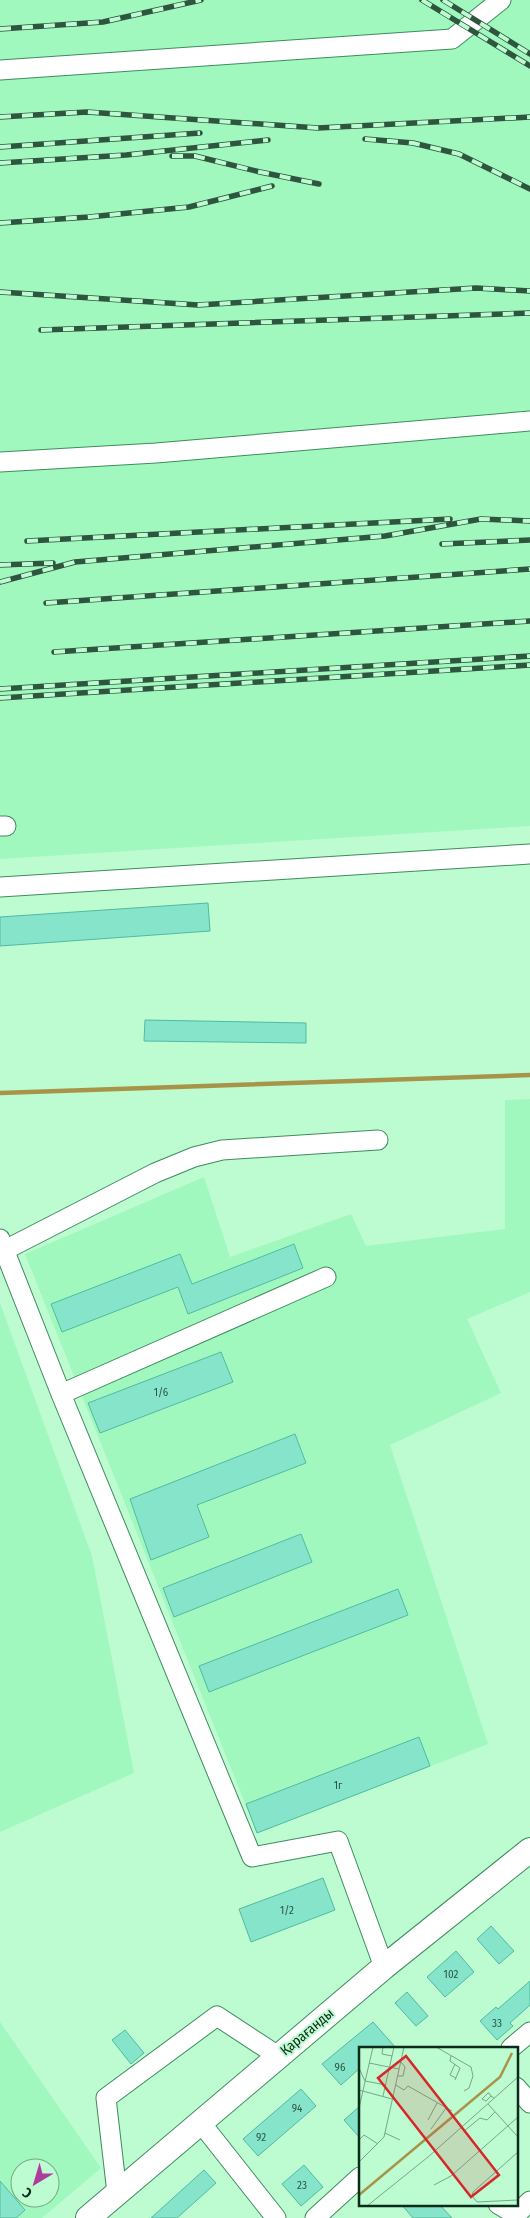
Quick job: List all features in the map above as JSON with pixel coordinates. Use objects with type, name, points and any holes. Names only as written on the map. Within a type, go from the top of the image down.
[{"type":"main road","name":"Қарағанды","points":[[88,2218],[384,1967],[530,1850]]},
{"type":"street","points":[[0,70],[452,39],[501,0]]},
{"type":"street","points":[[0,462],[156,454],[530,421]]},
{"type":"street","points":[[0,887],[530,854]]},
{"type":"street","points":[[378,1140],[222,1150],[194,1157],[155,1173],[3,1244],[61,1394],[252,1857],[338,1841],[384,1967]]},
{"type":"street","points":[[61,1394],[326,1277]]},
{"type":"street","points":[[117,2194],[106,2098],[217,2016],[278,2056]]},
{"type":"street","points":[[512,2047],[530,2032]]},
{"type":"street","points":[[518,2088],[530,2103]]},
{"type":"street","points":[[201,2123],[276,2218]]},
{"type":"street","points":[[315,2218],[359,2178]]},
{"type":"street","points":[[501,2206],[508,2210],[520,2211],[530,2201]]},
{"type":"shaded area","points":[[0,0],[530,0],[530,826],[0,859]]},
{"type":"shaded area","points":[[530,1099],[530,1292],[467,1319],[501,1393],[390,1445],[488,1744],[257,1833],[25,1254],[204,1177],[230,1257],[351,1214],[366,1246],[505,1229],[505,1100]]},
{"type":"shaded area","points":[[0,1303],[92,1556],[134,1773],[0,1832]]},
{"type":"shaded area","points":[[0,2022],[101,2168],[60,2203],[60,2158],[10,2158],[10,2208],[54,2208],[42,2218],[0,2218]]},
{"type":"building","points":[[208,903],[210,931],[0,946],[0,917]]},
{"type":"building","points":[[145,1020],[306,1023],[306,1043],[144,1041]]},
{"type":"building","points":[[294,1244],[303,1268],[188,1314],[178,1287],[62,1332],[51,1304],[180,1254],[192,1284]]},
{"type":"building","points":[[221,1352],[233,1382],[100,1433],[88,1403]]},
{"type":"building","points":[[295,1434],[306,1463],[197,1505],[209,1537],[151,1560],[130,1499]]},
{"type":"building","points":[[301,1534],[312,1562],[174,1617],[163,1588]]},
{"type":"building","points":[[398,1589],[408,1615],[209,1692],[199,1666]]},
{"type":"building","points":[[419,1737],[430,1766],[257,1833],[246,1804]]},
{"type":"building","points":[[323,1878],[335,1910],[251,1942],[239,1909]]},
{"type":"building","points":[[491,1926],[514,1951],[499,1964],[477,1939]]},
{"type":"building","points":[[456,1951],[474,1972],[445,1997],[427,1977]]},
{"type":"building","points":[[530,1981],[530,2005],[510,2023],[513,2026],[497,2040],[480,2021],[496,2007],[498,2009]]},
{"type":"building","points":[[407,1992],[428,2016],[416,2026],[395,2003]]},
{"type":"building","points":[[373,2022],[395,2047],[359,2047],[359,2069],[341,2085],[322,2064]]},
{"type":"building","points":[[125,2030],[144,2053],[131,2064],[112,2040]]},
{"type":"building","points":[[301,2089],[316,2106],[258,2156],[243,2139]]},
{"type":"building","points":[[359,2107],[359,2137],[344,2120]]},
{"type":"building","points":[[304,2165],[323,2187],[301,2206],[282,2184]]},
{"type":"building","points":[[204,2170],[216,2183],[177,2218],[151,2218]]},
{"type":"building","points":[[0,2181],[10,2193],[10,2208],[23,2208],[25,2210],[16,2218],[0,2218]]},
{"type":"building","points":[[403,2206],[441,2206],[452,2218],[413,2218]]},
{"type":"waterway","points":[[0,1093],[530,1075]]},
{"type":"railway","points":[[0,29],[103,22],[201,0]]},
{"type":"railway","points":[[422,0],[530,66]]},
{"type":"railway","points":[[443,0],[530,54]]},
{"type":"railway","points":[[0,117],[87,112],[318,128],[530,117]]},
{"type":"railway","points":[[0,147],[200,133]]},
{"type":"railway","points":[[365,139],[413,143],[459,154],[530,189]]},
{"type":"railway","points":[[0,163],[126,155],[268,140]]},
{"type":"railway","points":[[172,156],[195,156],[319,184]]},
{"type":"railway","points":[[0,223],[89,217],[189,207],[272,186]]},
{"type":"railway","points":[[0,292],[198,305],[476,288],[530,291]]},
{"type":"railway","points":[[41,330],[530,313]]},
{"type":"railway","points":[[27,541],[450,519]]},
{"type":"railway","points":[[0,582],[75,562],[385,536],[481,519],[530,521]]},
{"type":"railway","points":[[442,544],[530,540]]},
{"type":"railway","points":[[0,565],[53,563]]},
{"type":"railway","points":[[46,603],[530,569]]},
{"type":"railway","points":[[54,652],[530,621]]},
{"type":"railway","points":[[0,689],[530,656]]},
{"type":"railway","points":[[0,698],[530,665]]}]
